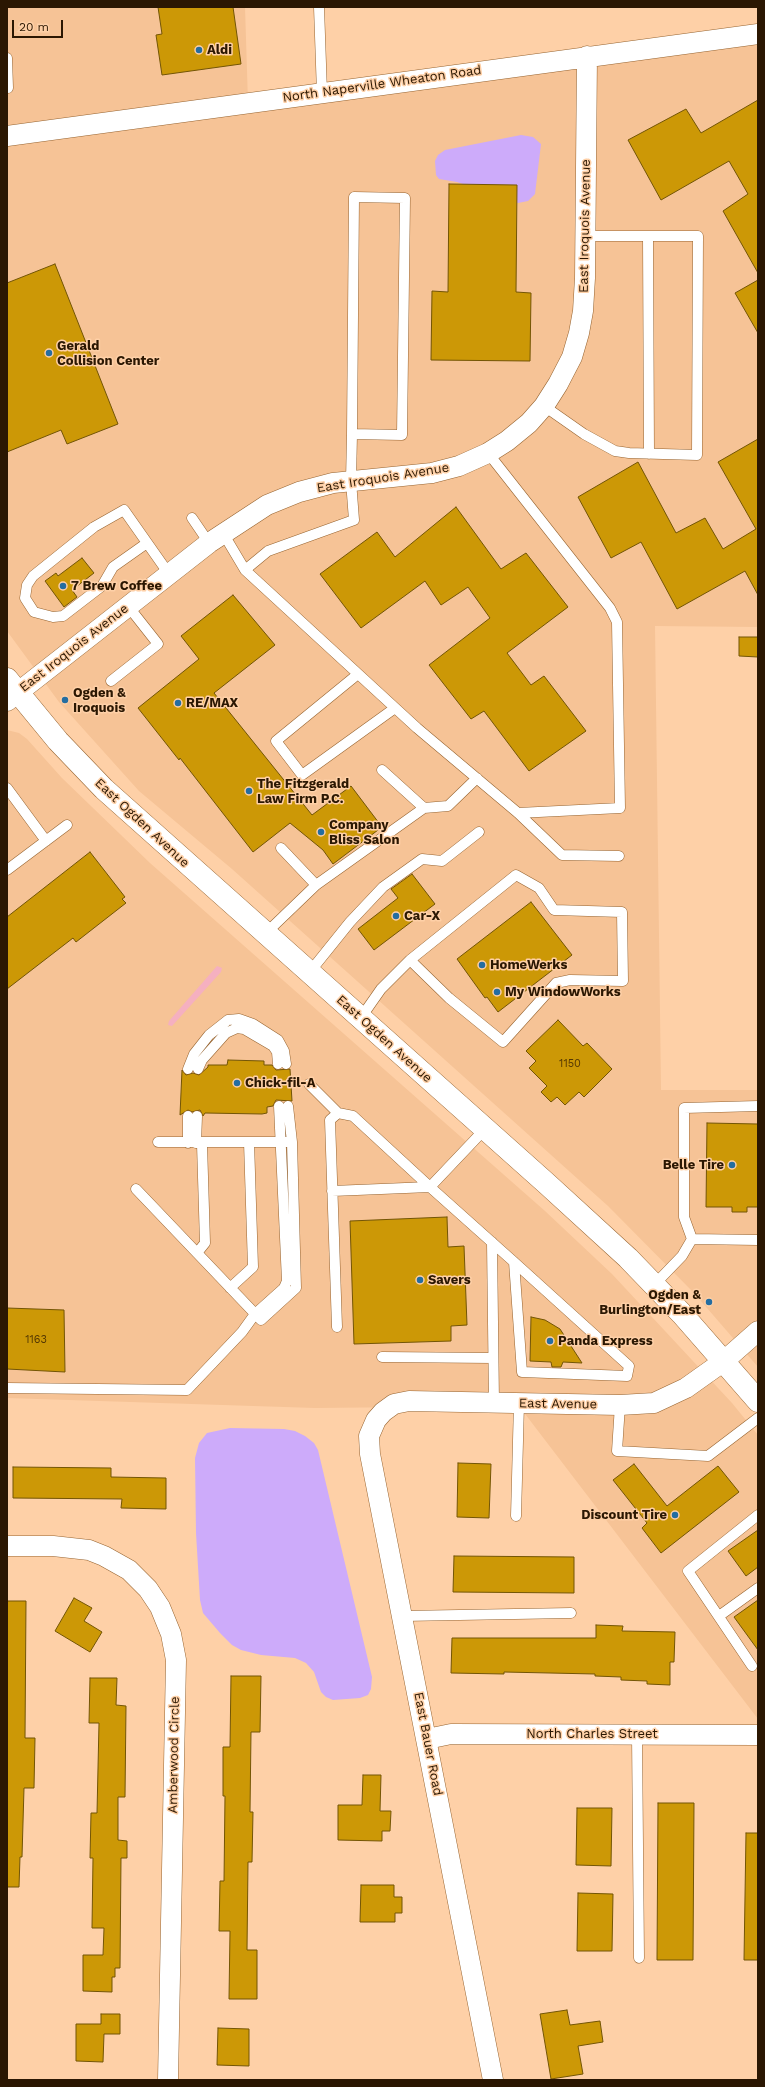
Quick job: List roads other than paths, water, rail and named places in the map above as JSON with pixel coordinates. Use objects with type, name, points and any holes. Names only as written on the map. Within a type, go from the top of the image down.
[{"type":"main road","name":"East Ogden Avenue","points":[[10,691],[104,789],[568,1203],[654,1285],[724,1360],[758,1401]]},
{"type":"street","name":"North Naperville Wheaton Road","points":[[7,136],[587,56],[758,34]]},
{"type":"street","name":"East Iroquois Avenue","points":[[10,691],[128,606],[216,538],[267,505],[299,492],[333,483],[432,473],[459,466],[488,453],[513,436],[544,406],[558,384],[572,357],[583,311],[586,236],[587,56]]},
{"type":"street","name":"East Avenue","points":[[383,1412],[394,1404],[409,1401],[620,1406],[654,1403],[686,1388],[724,1360],[758,1332]]},
{"type":"street","name":"East Bauer Road","points":[[383,1412],[376,1420],[369,1436],[370,1454],[493,2080]]},
{"type":"street","name":"Amberwood Circle","points":[[7,1546],[53,1546],[89,1550],[104,1556],[128,1570],[148,1589],[160,1608],[171,1634],[176,1660],[168,2080]]},
{"type":"street","name":"North Charles Street","points":[[427,1739],[451,1734],[758,1734]]},
{"type":"lane","points":[[319,7],[322,93]]},
{"type":"lane","points":[[7,58],[8,88]]},
{"type":"lane","points":[[245,570],[268,551],[354,520],[352,434],[354,197],[405,198],[402,435],[352,434]]},
{"type":"lane","points":[[544,406],[584,434],[615,451],[649,454],[697,455],[698,236],[586,236]]},
{"type":"lane","points":[[648,236],[649,454]]},
{"type":"lane","points":[[488,453],[610,608],[617,622],[620,808],[518,812]]},
{"type":"lane","points":[[147,543],[113,567],[102,586],[62,616],[53,617],[34,612],[25,598],[27,584],[33,576],[94,527],[124,510],[169,574]]},
{"type":"lane","points":[[192,518],[216,538],[245,570],[395,708],[518,812],[562,855],[619,856]]},
{"type":"lane","points":[[111,681],[158,644],[128,606]]},
{"type":"lane","points":[[358,674],[276,741],[302,775],[395,708]]},
{"type":"lane","points":[[382,770],[424,808]]},
{"type":"lane","points":[[265,934],[316,885],[424,808],[448,806],[477,778]]},
{"type":"lane","points":[[7,788],[46,841]]},
{"type":"lane","points":[[7,870],[67,826]]},
{"type":"lane","points":[[310,973],[350,922],[383,887],[422,859],[442,860],[479,832]]},
{"type":"lane","points":[[281,848],[316,885]]},
{"type":"lane","points":[[360,1019],[381,989],[410,960],[516,875],[539,888],[554,910],[622,912],[623,981],[570,980],[556,983],[503,1042],[449,998],[410,960]]},
{"type":"lane","points":[[193,1069],[194,1054],[209,1034],[228,1020],[239,1019],[253,1024],[278,1040],[284,1051],[282,1064]]},
{"type":"lane","points":[[309,1084],[338,1113],[353,1116],[629,1366],[627,1376],[522,1372],[514,1262]]},
{"type":"lane","points":[[7,1388],[186,1390],[258,1317],[284,1288],[287,1281],[287,1142],[284,1106]]},
{"type":"lane","points":[[692,1239],[684,1217],[684,1108],[758,1106]]},
{"type":"lane","points":[[337,1327],[330,1120],[338,1113]]},
{"type":"lane","points":[[192,1116],[205,1243],[197,1253]]},
{"type":"lane","points":[[332,1191],[430,1187],[485,1129]]},
{"type":"lane","points":[[158,1142],[287,1142]]},
{"type":"lane","points":[[230,1288],[253,1267],[249,1142]]},
{"type":"lane","points":[[136,1189],[258,1317]]},
{"type":"lane","points":[[692,1239],[758,1240]]},
{"type":"lane","points":[[654,1285],[682,1256],[692,1239]]},
{"type":"lane","points":[[492,1242],[494,1403]]},
{"type":"lane","points":[[382,1357],[493,1358]]},
{"type":"lane","points":[[516,1516],[519,1403]]},
{"type":"lane","points":[[620,1406],[617,1451],[708,1456],[758,1418]]},
{"type":"lane","points":[[752,1666],[688,1571],[758,1515]]},
{"type":"lane","points":[[719,1616],[758,1588]]},
{"type":"lane","points":[[403,1616],[571,1613]]},
{"type":"lane","points":[[637,1734],[639,1958]]},
{"type":"place","name":"Aldi","points":[[199,50]]},
{"type":"place","name":"Gerald Collision Center","points":[[49,353]]},
{"type":"place","name":"7 Brew Coffee","points":[[63,586]]},
{"type":"place","name":"Ogden & Iroquois","points":[[65,700]]},
{"type":"place","name":"RE/MAX","points":[[178,703]]},
{"type":"place","name":"The Fitzgerald Law Firm P.C.","points":[[249,791]]},
{"type":"place","name":"Company Bliss Salon","points":[[321,832]]},
{"type":"place","name":"Car-X","points":[[396,916]]},
{"type":"place","name":"HomeWerks","points":[[482,965]]},
{"type":"place","name":"My WindowWorks","points":[[497,992]]},
{"type":"place","name":"Chick-fil-A","points":[[237,1083]]},
{"type":"place","name":"Belle Tire","points":[[732,1165]]},
{"type":"place","name":"Savers","points":[[420,1280]]},
{"type":"place","name":"Ogden & Burlington/East","points":[[709,1302]]},
{"type":"place","name":"Panda Express","points":[[550,1341]]},
{"type":"place","name":"Discount Tire","points":[[675,1515]]}]
